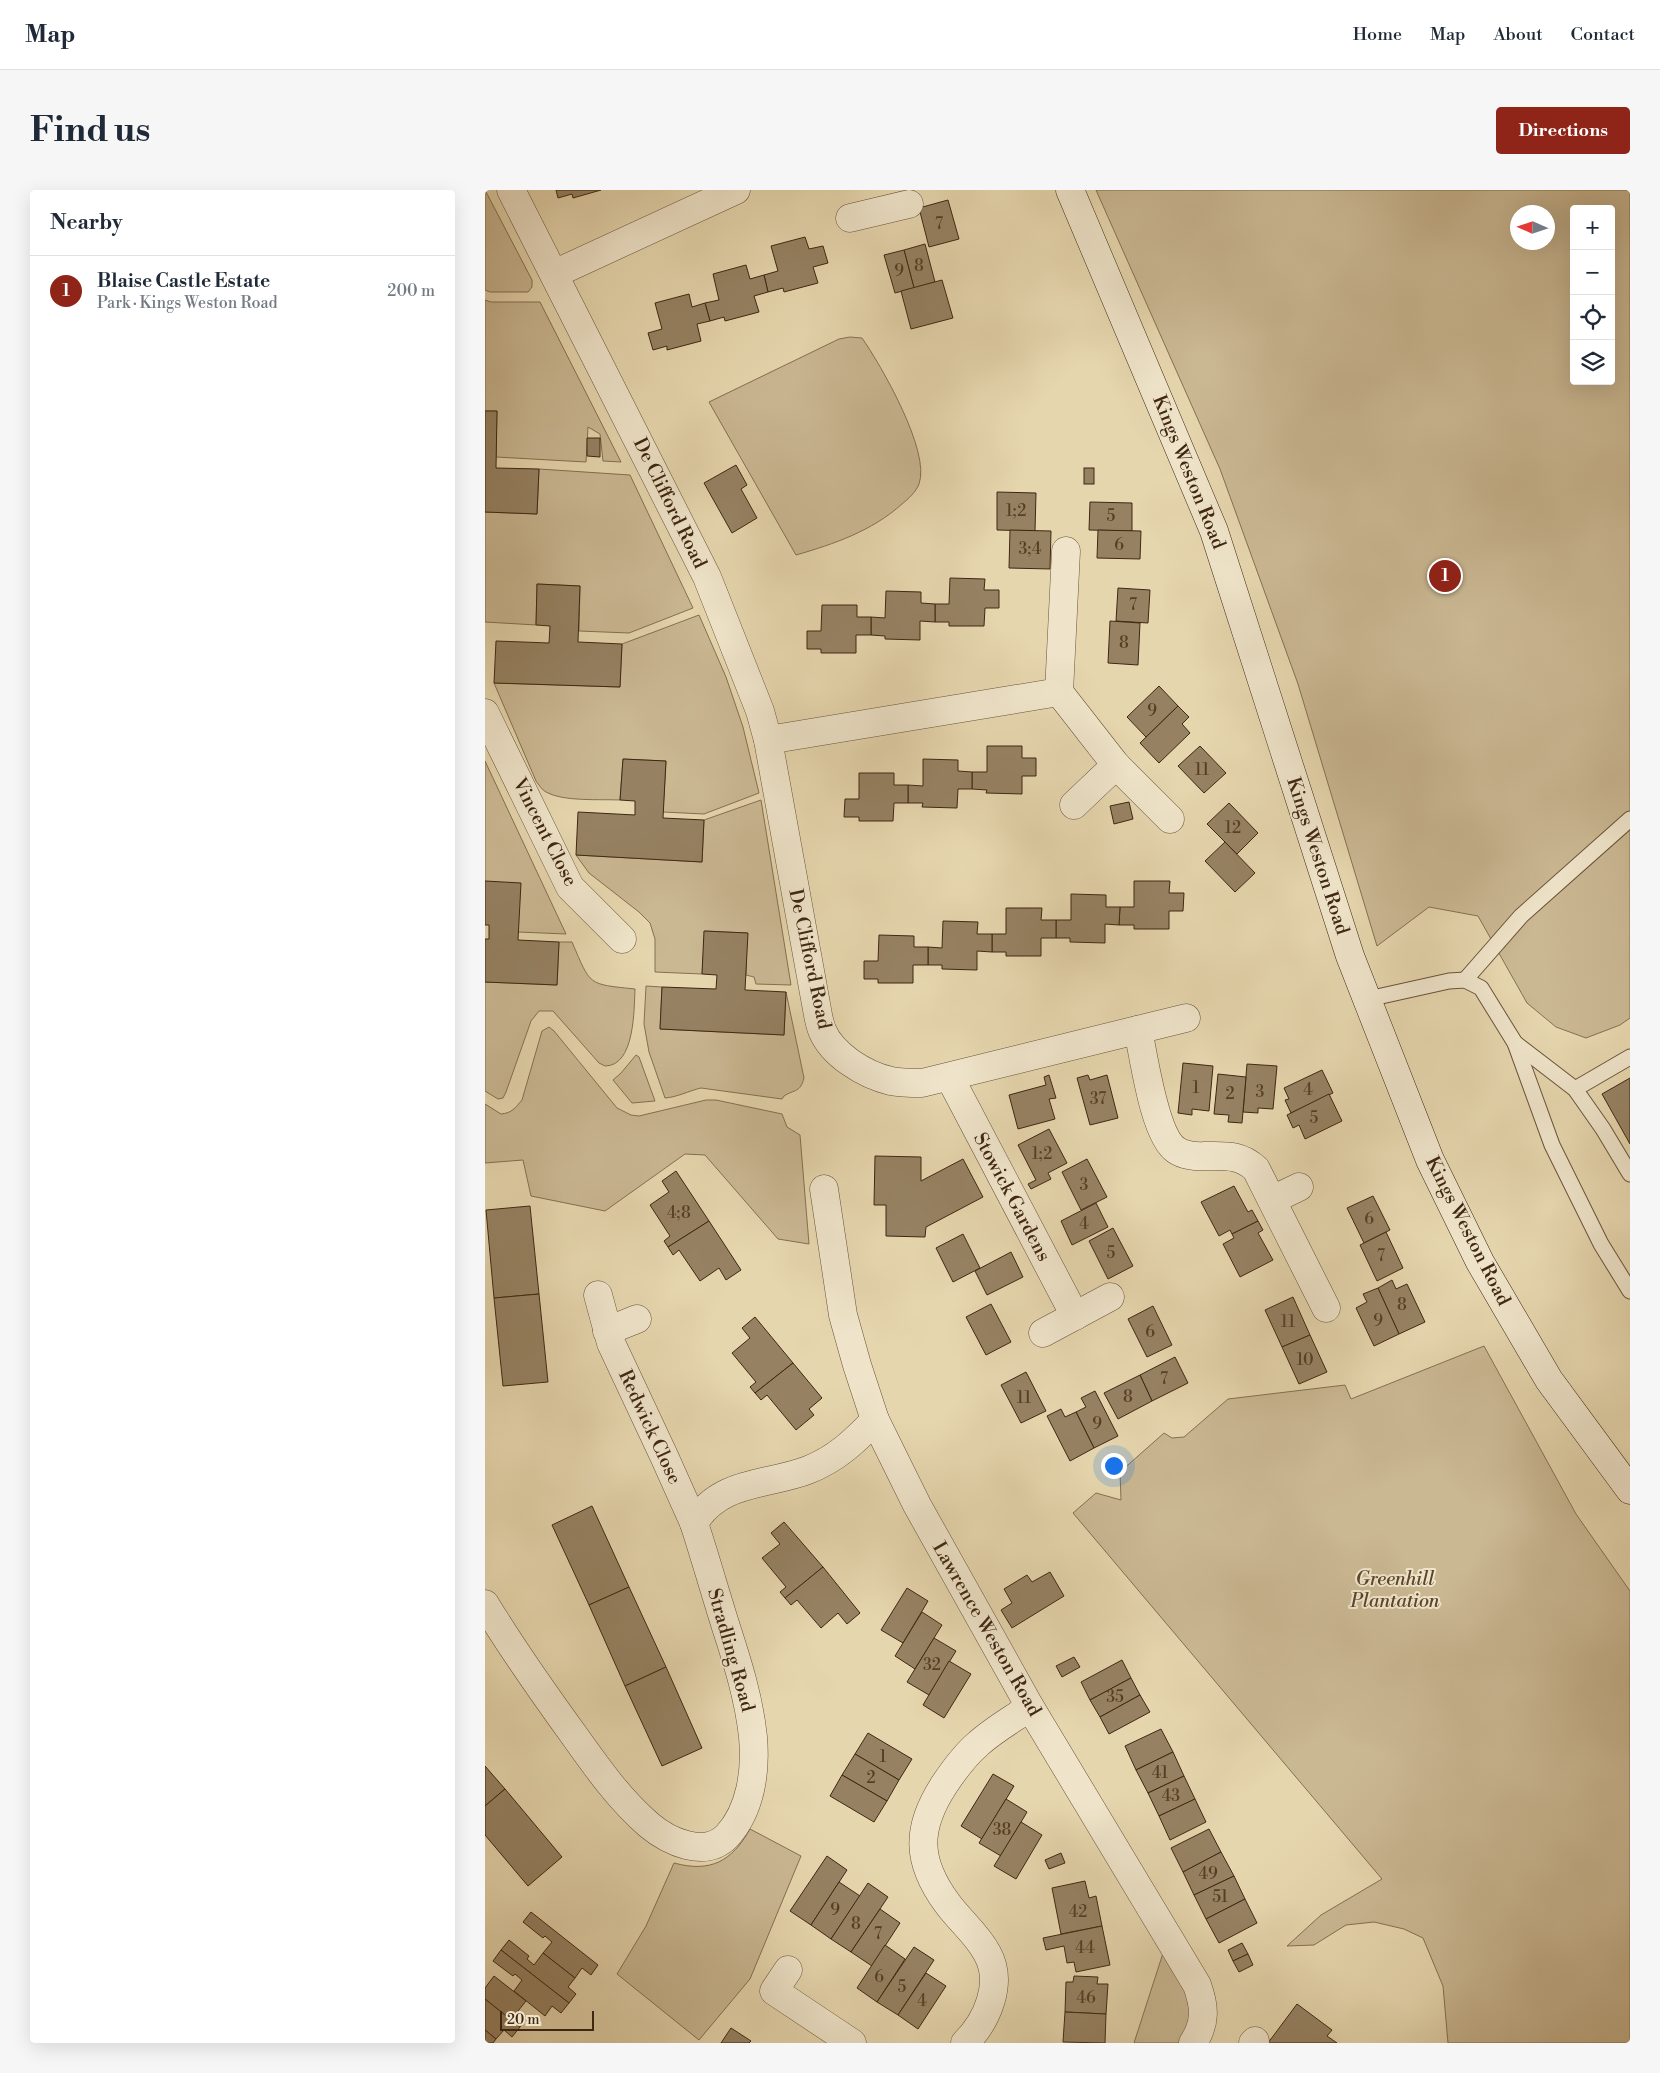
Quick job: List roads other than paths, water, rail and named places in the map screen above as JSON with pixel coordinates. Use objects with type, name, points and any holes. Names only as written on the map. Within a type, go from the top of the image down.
[{"type":"street","name":"De Clifford Road","points":[[511,190],[707,577],[760,711],[768,740],[821,1030],[835,1050],[849,1061],[890,1081],[921,1083],[949,1078],[1186,1018]]},
{"type":"street","points":[[555,274],[736,190]]},
{"type":"street","name":"Kings Weston Road","points":[[1070,190],[1214,530],[1350,956],[1430,1160],[1480,1262],[1549,1380],[1630,1490]]},
{"type":"street","points":[[850,218],[890,201]]},
{"type":"street","points":[[1066,551],[1059,692],[1116,765],[1170,819]]},
{"type":"street","points":[[768,740],[1059,692]]},
{"type":"street","name":"Vincent Close","points":[[485,713],[570,887],[623,939]]},
{"type":"street","points":[[1073,805],[1116,765]]},
{"type":"street","points":[[1139,1030],[1159,1125],[1167,1140],[1175,1150],[1188,1154],[1205,1157],[1230,1156],[1246,1161],[1259,1174],[1325,1308]]},
{"type":"street","name":"Stowick Gardens","points":[[949,1078],[1075,1316]]},
{"type":"street","points":[[1272,1200],[1299,1187]]},
{"type":"street","name":"Lawrence Weston Road","points":[[823,1189],[843,1315],[875,1420],[917,1505],[1030,1707],[1197,1986],[1205,2012],[1201,2040]]},
{"type":"street","name":"Redwick Close","points":[[597,1295],[613,1348],[694,1523]]},
{"type":"street","points":[[1043,1333],[1110,1297]]},
{"type":"street","points":[[607,1331],[637,1318]]},
{"type":"street","points":[[694,1523],[702,1509],[723,1494],[807,1470],[838,1455],[854,1443],[875,1420]]},
{"type":"street","name":"Stradling Road","points":[[485,1604],[522,1664],[616,1792],[649,1825],[677,1844],[689,1846],[712,1845],[723,1841],[741,1817],[751,1782],[753,1739],[745,1685],[694,1523]]},
{"type":"street","points":[[965,2043],[983,2022],[988,2012],[993,1984],[990,1961],[978,1939],[947,1904],[930,1875],[923,1849],[924,1831],[928,1814],[936,1798],[965,1756],[978,1743],[1030,1707]]},
{"type":"street","points":[[788,1970],[774,1991],[851,2043]]},
{"type":"lane","points":[[1465,980],[1521,916],[1630,819]]},
{"type":"lane","points":[[1368,999],[1449,981],[1465,980],[1481,988],[1515,1044],[1552,1145],[1601,1244],[1630,1291]]},
{"type":"lane","points":[[1515,1044],[1575,1089],[1603,1129],[1630,1174]]},
{"type":"lane","points":[[1575,1089],[1630,1057]]},
{"type":"place","name":"Blaise Castle Estate","points":[[1445,576]]},
{"type":"park label","name":"Greenhill Plantation","points":[[1395,1590]]}]
